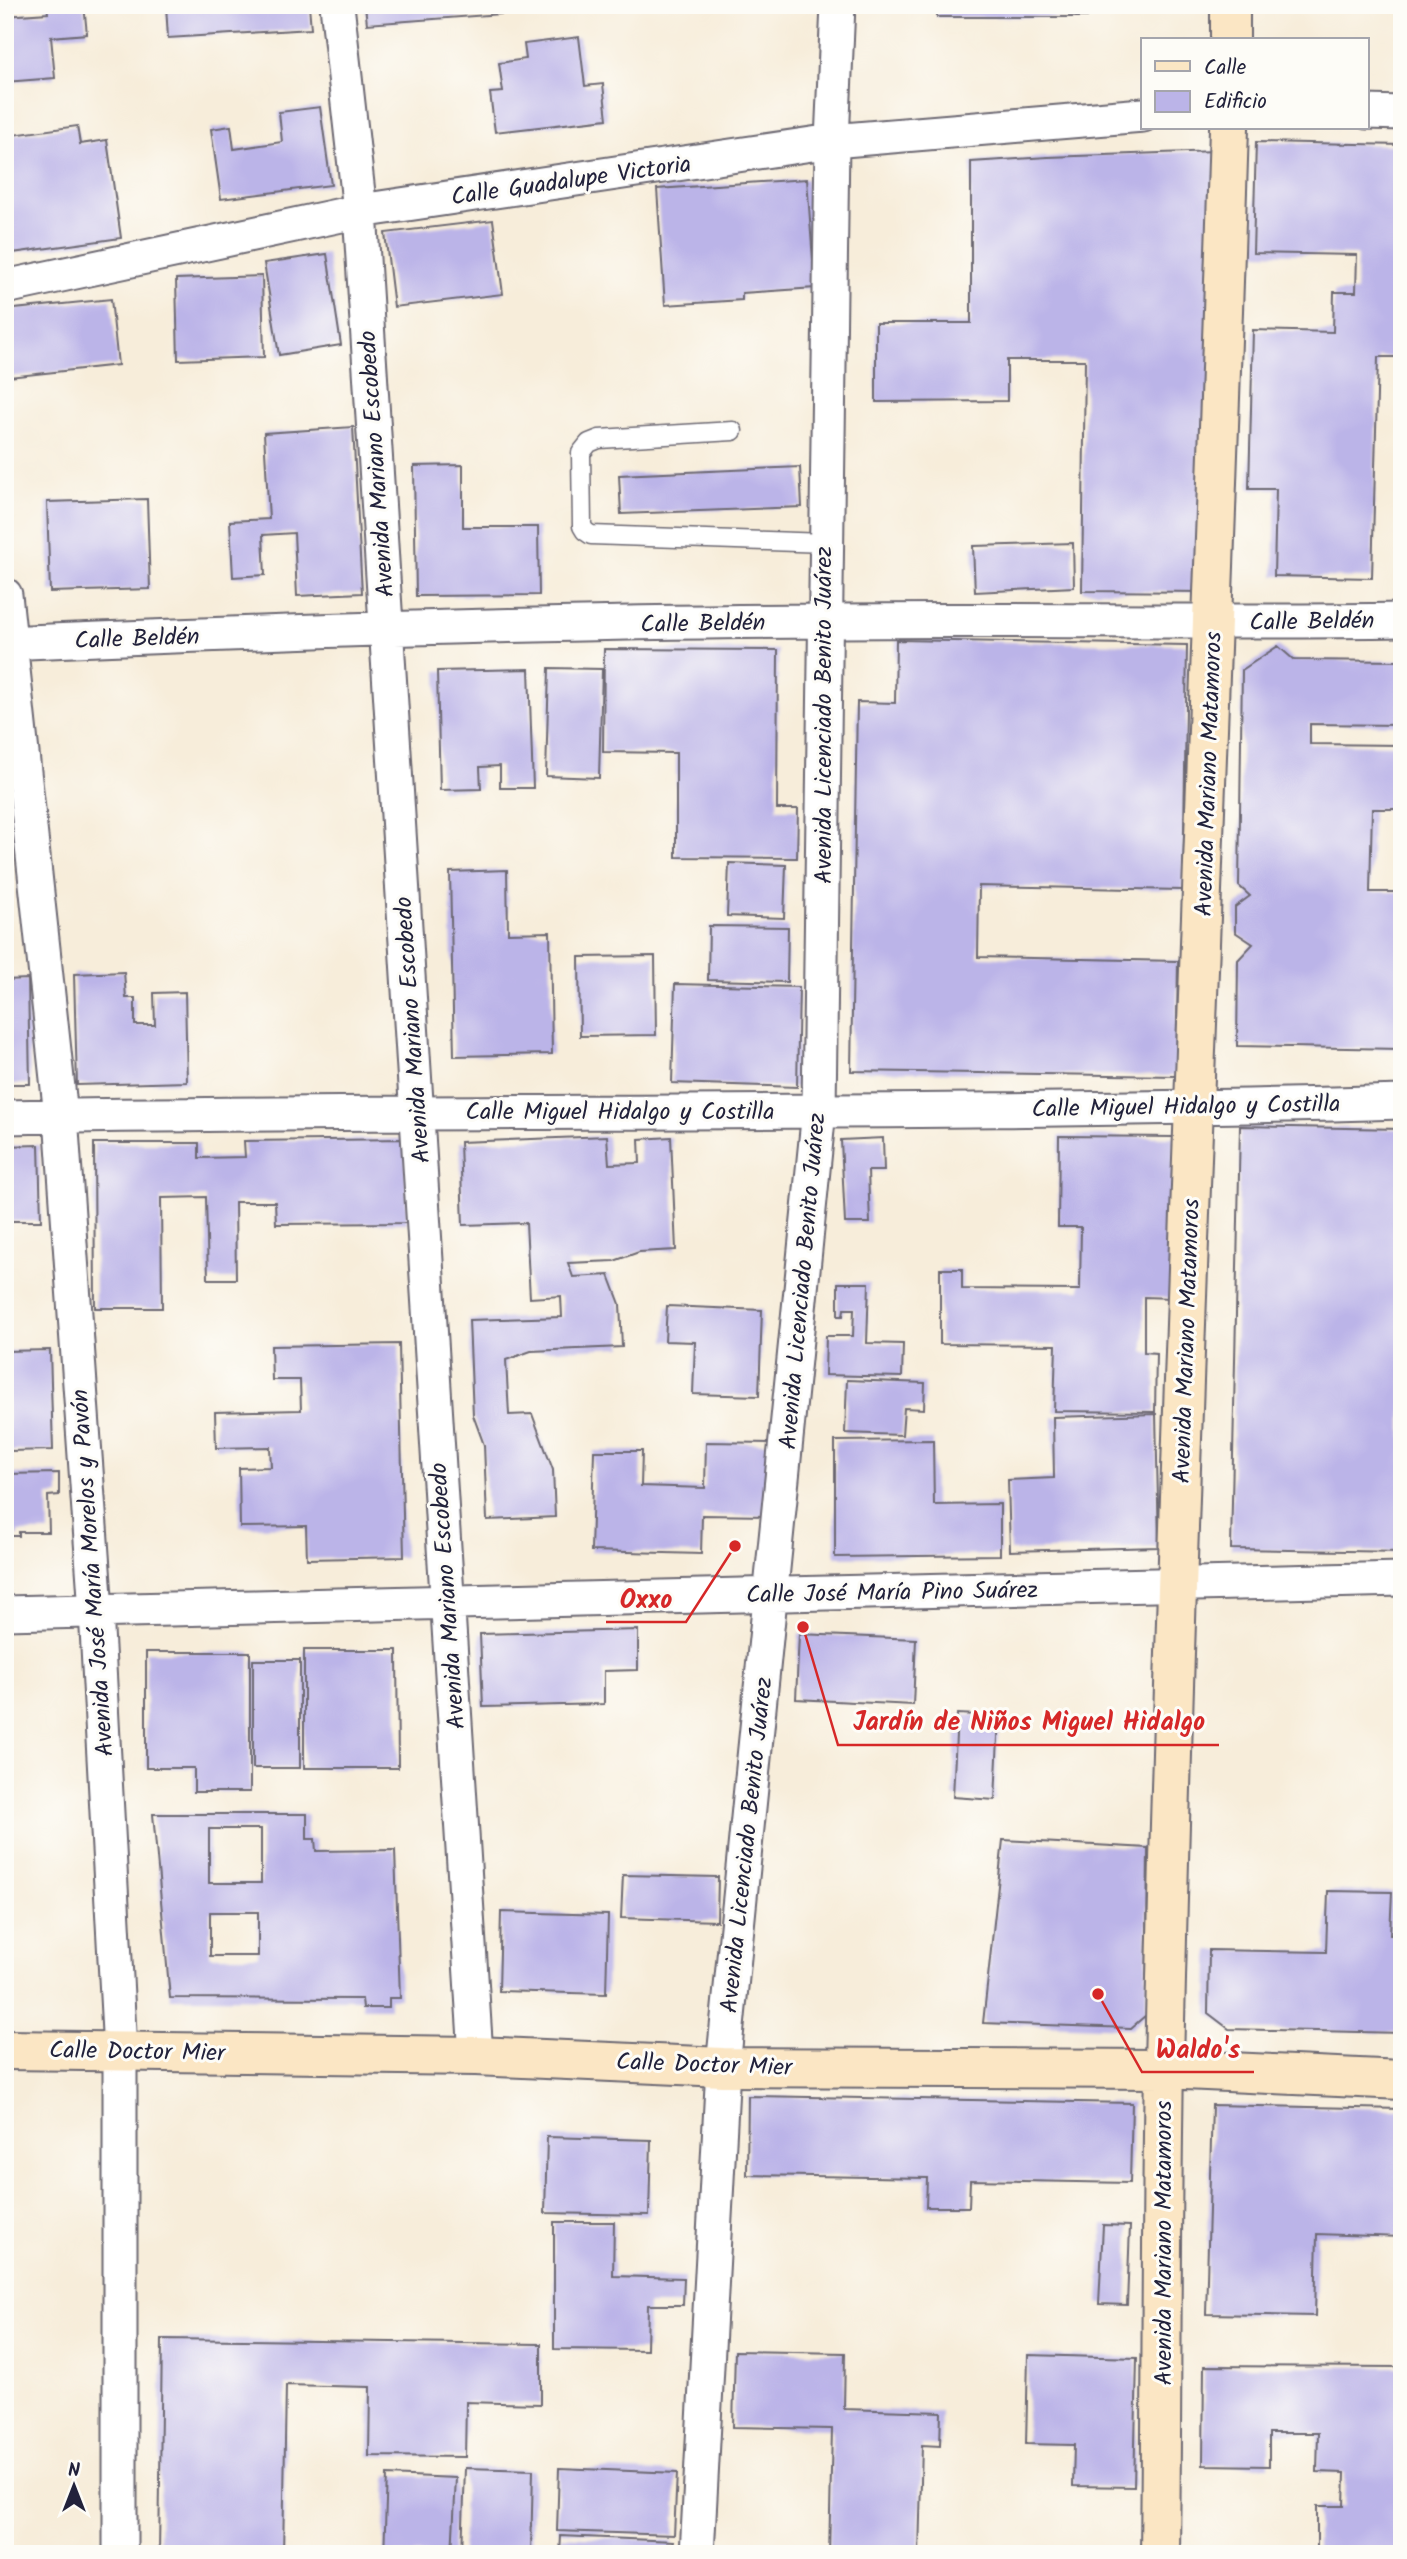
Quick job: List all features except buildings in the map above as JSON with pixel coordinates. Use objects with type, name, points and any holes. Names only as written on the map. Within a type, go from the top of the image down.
[{"type":"main road","points":[[1230,5],[1230,38]]},
{"type":"main road","name":"Avenida Mariano Matamoros","points":[[1160,2554],[1164,2069],[1177,1584],[1214,623],[1229,130]]},
{"type":"main road","name":"Calle Doctor Mier","points":[[5,2050],[476,2056],[723,2067],[1164,2069],[1402,2080]]},
{"type":"street","name":"Avenida Mariano Escobedo","points":[[337,5],[360,211],[476,2056]]},
{"type":"street","name":"Avenida Licenciado Benito Juárez","points":[[697,2554],[723,2067],[819,1110],[825,543],[832,141],[838,5]]},
{"type":"street","points":[[1368,112],[1402,113]]},
{"type":"street","name":"Calle Guadalupe Victoria","points":[[5,287],[360,211],[832,141],[1141,115]]},
{"type":"street","name":"Avenida José María Morelos y Pavón","points":[[5,595],[8,643],[61,1116],[96,1611],[120,2051],[120,2554]]},
{"type":"street","name":"Calle Beldén","points":[[8,643],[386,629],[826,621],[1214,623],[1402,620]]},
{"type":"street","name":"Calle Miguel Hidalgo y Costilla","points":[[5,1117],[1194,1108],[1402,1102]]},
{"type":"street","name":"Calle José María Pino Suárez","points":[[5,1613],[1402,1579]]},
{"type":"lane","points":[[733,431],[599,439],[589,443],[581,453],[584,531],[591,535],[825,543]]},
{"type":"place","name":"Oxxo","points":[[735,1546]]},
{"type":"place","name":"Jardín de Niños Miguel Hidalgo","points":[[803,1627]]},
{"type":"place","name":"Waldo's","points":[[1098,1994]]}]
